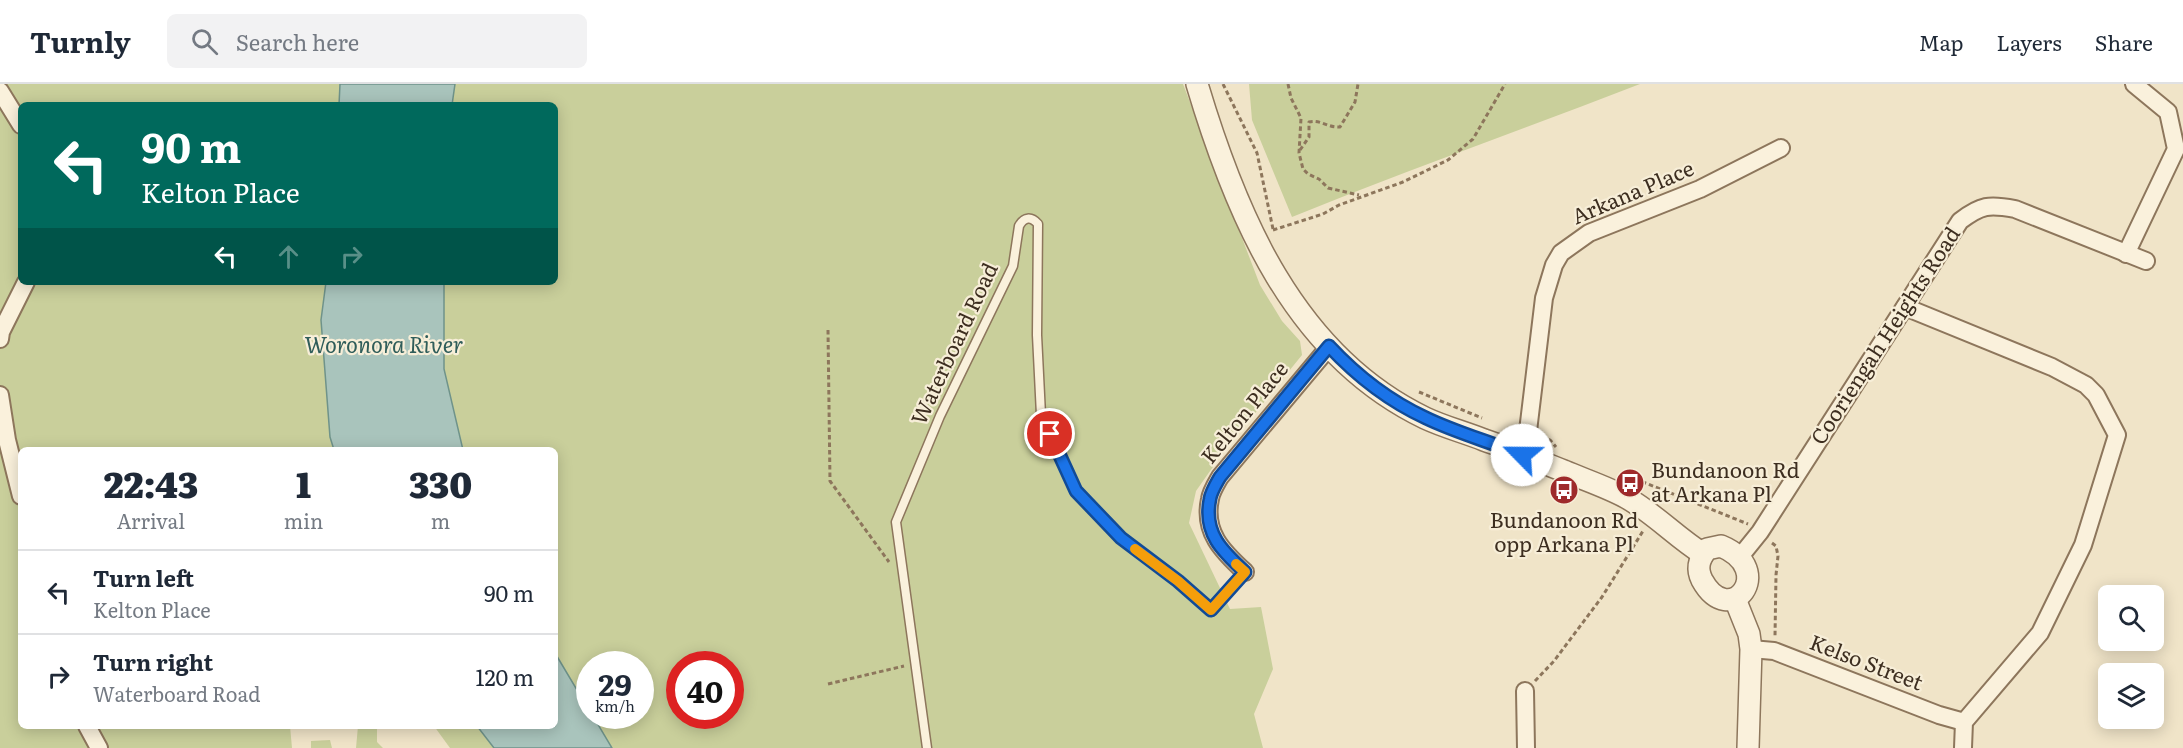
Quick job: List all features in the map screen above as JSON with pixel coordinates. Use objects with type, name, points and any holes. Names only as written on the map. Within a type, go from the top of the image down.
[{"type":"street","points":[[1197,84],[1225,165],[1256,240],[1282,287],[1301,314],[1347,366],[1412,411],[1624,496],[1655,515],[1703,554]]},
{"type":"street","points":[[2126,254],[2176,150],[2168,112],[2134,84]]},
{"type":"street","points":[[0,90],[18,120]]},
{"type":"street","name":"Arkana Place","points":[[1522,455],[1528,431],[1544,298],[1554,265],[1561,253],[1588,233],[1700,189],[1781,148]]},
{"type":"street","name":"Cooriengah Heights Road","points":[[1739,558],[1760,532],[1960,221],[1984,206],[2015,209],[2146,261]]},
{"type":"street","points":[[0,339],[25,285]]},
{"type":"street","points":[[1905,307],[2052,367],[2086,385],[2097,396],[2117,435],[2083,545],[2040,633],[1964,722],[1963,748]]},
{"type":"street","name":"Kelton Place","points":[[1245,572],[1214,539],[1209,517],[1210,498],[1220,477],[1329,346]]},
{"type":"street","points":[[0,395],[7,440],[18,484]]},
{"type":"street","points":[[1721,546],[1731,550],[1739,558],[1749,577],[1748,587],[1742,595],[1735,599],[1724,600],[1716,597],[1709,590],[1699,571],[1699,561],[1703,554],[1707,549],[1721,546]]},
{"type":"street","points":[[1735,599],[1749,634],[1751,649],[1748,748]]},
{"type":"street","name":"Kelso Street","points":[[1751,649],[1774,651],[1939,715],[1964,722]]},
{"type":"street","points":[[1525,691],[1526,748]]},
{"type":"street","points":[[89,729],[99,748]]},
{"type":"lane","name":"Waterboard Road","points":[[927,748],[896,522],[940,416],[1013,266],[1019,226],[1022,221],[1028,218],[1038,224],[1037,335],[1041,415],[1076,491],[1121,538],[1178,581],[1211,610],[1245,572]]},
{"type":"path","points":[[1223,84],[1257,153],[1273,230],[1323,214],[1361,196],[1402,182],[1448,160],[1473,139],[1505,84]]},
{"type":"path","points":[[1288,84],[1291,98],[1301,118],[1299,150],[1303,169],[1328,188],[1361,196]]},
{"type":"path","points":[[1299,150],[1310,137],[1309,122],[1318,121],[1334,128],[1340,127],[1355,102],[1358,84]]},
{"type":"path","points":[[828,330],[831,481],[904,583]]},
{"type":"path","points":[[1412,388],[1483,418]]},
{"type":"path","points":[[1528,431],[1551,440],[1556,447],[1565,451]]},
{"type":"path","points":[[1623,474],[1736,519],[1760,532],[1776,546],[1778,556],[1774,605],[1774,651]]},
{"type":"path","points":[[1525,691],[1554,660],[1602,597],[1632,546],[1655,515]]},
{"type":"path","points":[[828,684],[915,664]]},
{"type":"green space","points":[[0,84],[340,84],[339,102],[18,102],[18,285],[326,285],[321,320],[330,437],[333,447],[18,447],[18,729],[290,729],[292,748],[0,748]]},
{"type":"green space","points":[[455,84],[1183,84],[1260,285],[1282,321],[1300,341],[1302,355],[1222,454],[1196,491],[1189,523],[1230,609],[1261,607],[1273,669],[1254,714],[1263,748],[612,748],[601,729],[654,729],[654,651],[576,651],[576,688],[558,658],[558,447],[462,447],[444,370],[444,285],[558,285],[558,102],[452,102]]},
{"type":"green space","points":[[1249,84],[1640,84],[1292,217],[1252,120]]},
{"type":"green space","points":[[358,729],[377,729],[377,742],[383,748],[356,748]]},
{"type":"green space","points":[[436,729],[479,729],[494,748],[450,748]]},
{"type":"green space","points":[[330,740],[332,748],[311,748],[311,741]]},
{"type":"water","points":[[340,84],[455,84],[452,102],[339,102]]},
{"type":"water","name":"Woronora River","points":[[326,285],[444,285],[444,369],[462,447],[333,447],[330,437],[321,320]]},
{"type":"water","points":[[558,658],[576,688],[576,729],[601,729],[612,748],[494,748],[479,729],[558,729]]},
{"type":"slow traffic","points":[[1135,549],[1178,581],[1211,610],[1245,572],[1236,564]]},
{"type":"place","name":"Bundanoon Rd at Arkana Pl","points":[[1630,483]]},
{"type":"place","name":"Bundanoon Rd opp Arkana Pl","points":[[1564,490]]},
{"type":"route","points":[[1050,434],[1076,491],[1121,538],[1178,581],[1211,610],[1245,572],[1214,539],[1209,517],[1210,498],[1220,477],[1329,346],[1347,366],[1390,398],[1412,411],[1522,455]]}]
